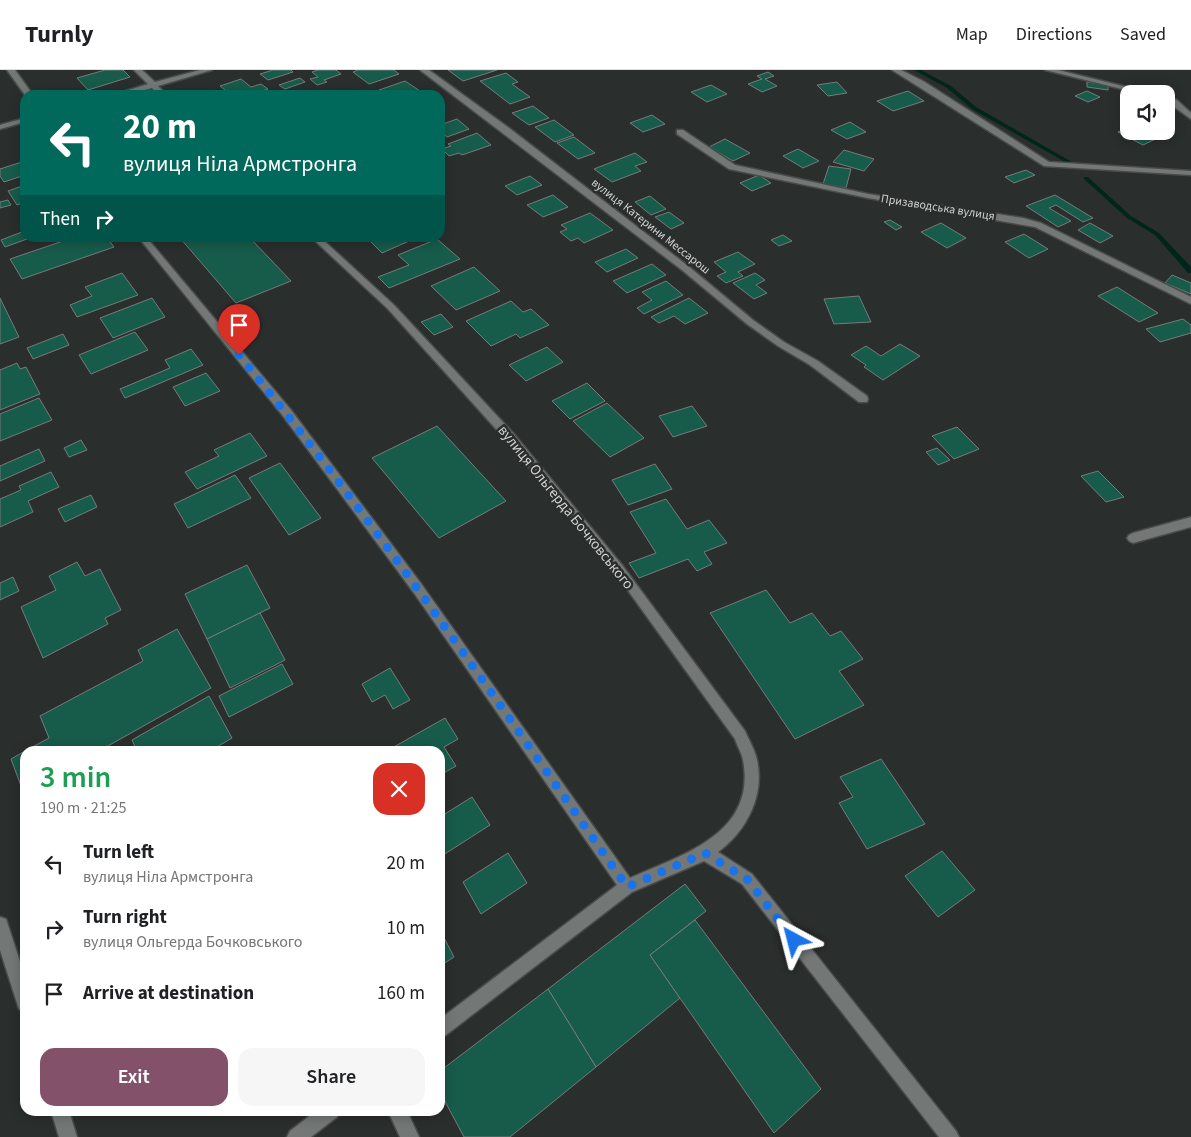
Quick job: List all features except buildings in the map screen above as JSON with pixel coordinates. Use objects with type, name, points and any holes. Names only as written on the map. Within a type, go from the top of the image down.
[{"type":"street","points":[[11,70],[25,90]]},
{"type":"street","points":[[138,70],[158,90]]},
{"type":"street","points":[[134,90],[208,70]]},
{"type":"street","name":"вулиця Катерини Мессарош","points":[[424,70],[506,130],[677,262],[750,322],[781,344],[814,362],[863,400]]},
{"type":"street","points":[[896,70],[920,83],[1047,164],[1191,173]]},
{"type":"street","points":[[1049,70],[1120,87]]},
{"type":"street","points":[[1175,103],[1191,117]]},
{"type":"street","points":[[0,127],[20,121]]},
{"type":"street","name":"Призаводська вулиця","points":[[680,132],[732,167],[859,194],[1038,225],[1191,301]]},
{"type":"street","points":[[146,242],[287,414],[418,589],[627,887]]},
{"type":"street","name":"вулиця Ольгерда Бочковського","points":[[320,242],[392,307],[509,436],[624,576],[740,735],[750,760],[751,787],[744,813],[728,836],[705,853],[627,887],[445,1025]]},
{"type":"street","points":[[1133,538],[1191,522]]},
{"type":"street","points":[[705,853],[747,879],[950,1137]]},
{"type":"street","points":[[0,924],[20,987]]},
{"type":"street","points":[[62,1116],[68,1137]]},
{"type":"street","points":[[296,1137],[324,1116]]},
{"type":"street","points":[[400,1116],[410,1137]]},
{"type":"waterway","points":[[917,70],[949,87],[974,108],[1069,162]]},
{"type":"waterway","points":[[1086,178],[1129,217],[1157,234],[1191,271]]},
{"type":"route","points":[[239,355],[287,414],[418,589],[627,887],[705,853],[747,879],[794,940]]}]
